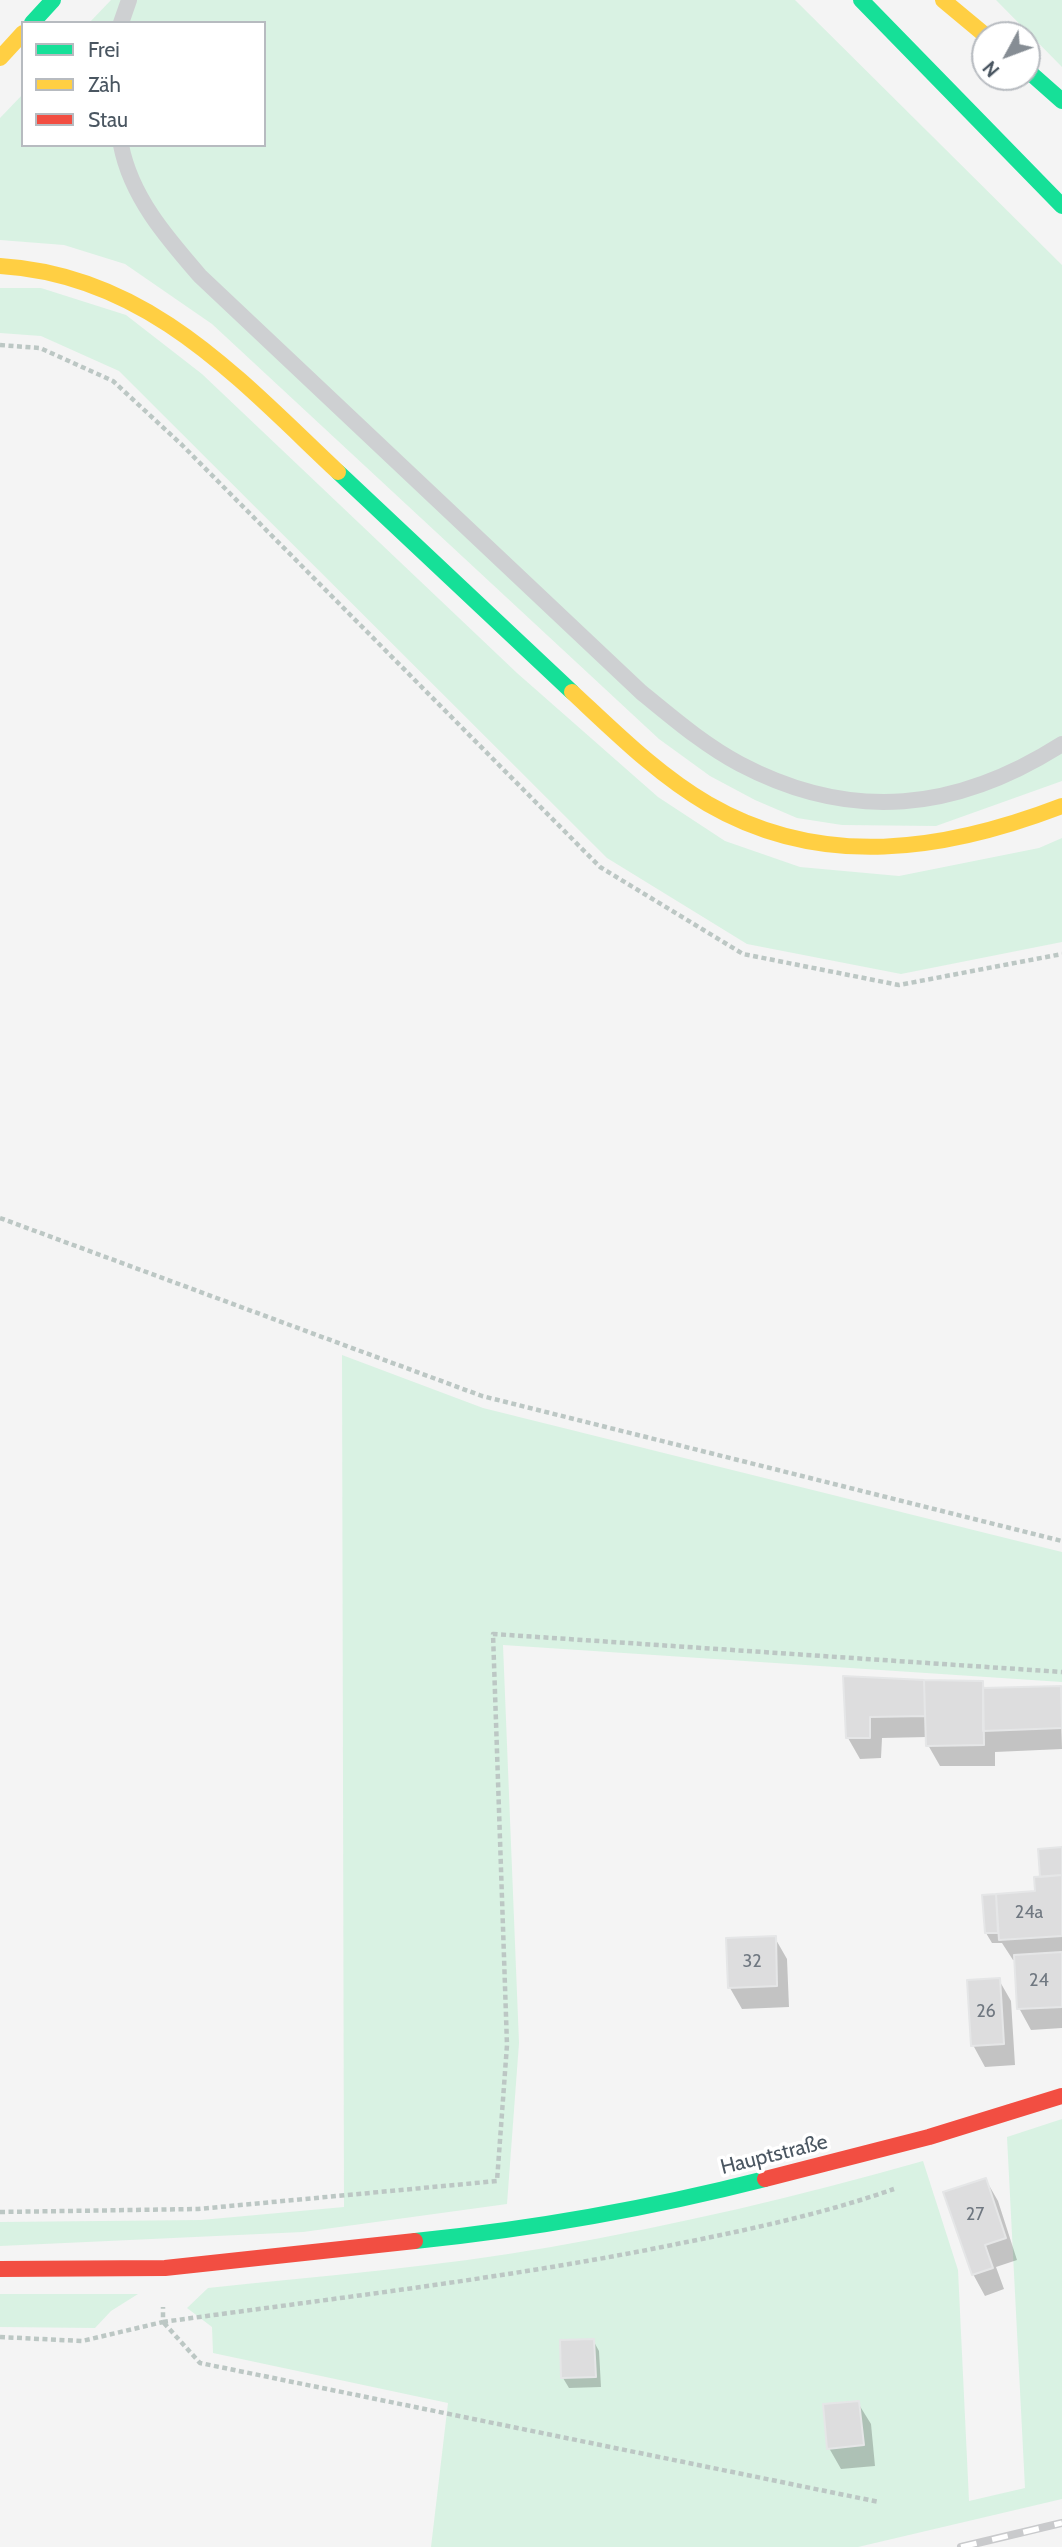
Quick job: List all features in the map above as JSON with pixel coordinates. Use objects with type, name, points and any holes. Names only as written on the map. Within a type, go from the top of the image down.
[{"type":"main road","points":[[34,21],[53,0]]},
{"type":"main road","points":[[861,0],[1062,206]]},
{"type":"main road","points":[[943,0],[971,23]]},
{"type":"main road","points":[[0,58],[21,35]]},
{"type":"main road","points":[[1041,82],[1062,100]]},
{"type":"main road","points":[[0,266],[63,272],[112,289],[153,311],[185,335],[236,377],[615,732],[671,778],[710,805],[788,839],[841,848],[891,849],[943,844],[999,829],[1062,806]]},
{"type":"main road","name":"Hauptstraße","points":[[0,2269],[165,2268],[491,2233],[722,2190],[929,2137],[1062,2095]]},
{"type":"lane","points":[[122,21],[129,0]]},
{"type":"lane","points":[[121,147],[123,159],[142,201],[168,239],[200,276],[642,692],[697,737],[739,764],[788,787],[854,800],[905,802],[977,788],[1023,769],[1062,744]]},
{"type":"lane","points":[[1048,191],[1062,216]]},
{"type":"path","points":[[0,345],[40,348],[113,381],[182,445],[600,867],[743,954],[899,985],[1062,954]]},
{"type":"path","points":[[0,1218],[482,1396],[1062,1542]]},
{"type":"path","points":[[0,2212],[198,2209],[497,2182],[508,2045],[493,1634],[1062,1672]]},
{"type":"path","points":[[165,2268],[163,2322],[200,2362],[879,2502]]},
{"type":"path","points":[[0,2337],[82,2341],[163,2322]]},
{"type":"green space","points":[[111,0],[795,0],[1062,265],[1062,781],[936,826],[842,825],[797,818],[755,800],[710,776],[659,739],[212,324],[125,264],[64,245],[0,240],[0,118],[21,96],[21,147],[266,147],[266,21],[91,21]]},
{"type":"green space","points":[[996,0],[1062,0],[1062,67],[1041,46],[1041,21],[1017,21]]},
{"type":"green space","points":[[0,288],[41,288],[126,315],[202,374],[517,673],[658,797],[725,841],[800,867],[899,876],[1039,848],[1062,838],[1062,942],[901,974],[747,944],[607,858],[119,371],[41,336],[0,333]]},
{"type":"green space","points":[[342,1355],[483,1408],[1062,1552],[1062,1682],[503,1645],[519,2043],[507,2204],[303,2232],[0,2246],[0,2222],[201,2220],[344,2207]]},
{"type":"green space","points":[[1062,2119],[1062,2499],[858,2547],[431,2547],[448,2403],[213,2353],[212,2327],[187,2308],[208,2288],[422,2266],[551,2247],[738,2209],[923,2161],[958,2270],[969,2501],[1025,2488],[1007,2137]]},
{"type":"green space","points":[[0,2294],[138,2294],[111,2311],[95,2328],[0,2327]]},
{"type":"building","points":[[843,1676],[924,1680],[925,1716],[870,1717],[870,1738],[846,1738]]},
{"type":"building","points":[[924,1680],[983,1681],[984,1745],[926,1746]]},
{"type":"building","points":[[1061,1686],[1062,1728],[983,1731],[983,1688]]},
{"type":"building","points":[[1062,1847],[1062,1875],[1040,1877],[1038,1849]]},
{"type":"building","points":[[1062,1875],[1062,1936],[999,1940],[996,1894],[1035,1891],[1034,1877]]},
{"type":"building","points":[[996,1894],[998,1933],[985,1933],[982,1895]]},
{"type":"building","points":[[776,1936],[777,1986],[728,1988],[726,1938]]},
{"type":"building","points":[[1062,1952],[1062,2007],[1017,2009],[1014,1955]]},
{"type":"building","points":[[1000,1978],[1004,2044],[971,2046],[967,1980]]},
{"type":"building","points":[[986,2178],[1006,2238],[985,2245],[993,2268],[972,2275],[943,2192]]},
{"type":"building","points":[[594,2339],[596,2377],[561,2378],[560,2340]]},
{"type":"building","points":[[859,2401],[864,2445],[827,2449],[823,2404]]},
{"type":"railway","points":[[961,2547],[1062,2523]]},
{"type":"traffic: fast","points":[[34,21],[53,0]]},
{"type":"traffic: fast","points":[[861,0],[1062,206]]},
{"type":"traffic: fast","points":[[1041,82],[1062,101]]},
{"type":"traffic: fast","points":[[338,472],[572,692]]},
{"type":"traffic: fast","points":[[415,2241],[592,2216],[765,2179]]},
{"type":"traffic: slow","points":[[943,0],[971,23]]},
{"type":"traffic: slow","points":[[0,58],[21,35]]},
{"type":"traffic: slow","points":[[0,266],[53,274],[101,289],[145,310],[225,367],[338,472]]},
{"type":"traffic: slow","points":[[572,692],[637,752],[690,793],[751,825],[795,838],[839,846],[884,847],[929,843],[1018,822],[1062,806]]},
{"type":"traffic: jam","points":[[765,2179],[929,2137],[1062,2096]]},
{"type":"traffic: jam","points":[[0,2269],[165,2268],[415,2241]]}]
